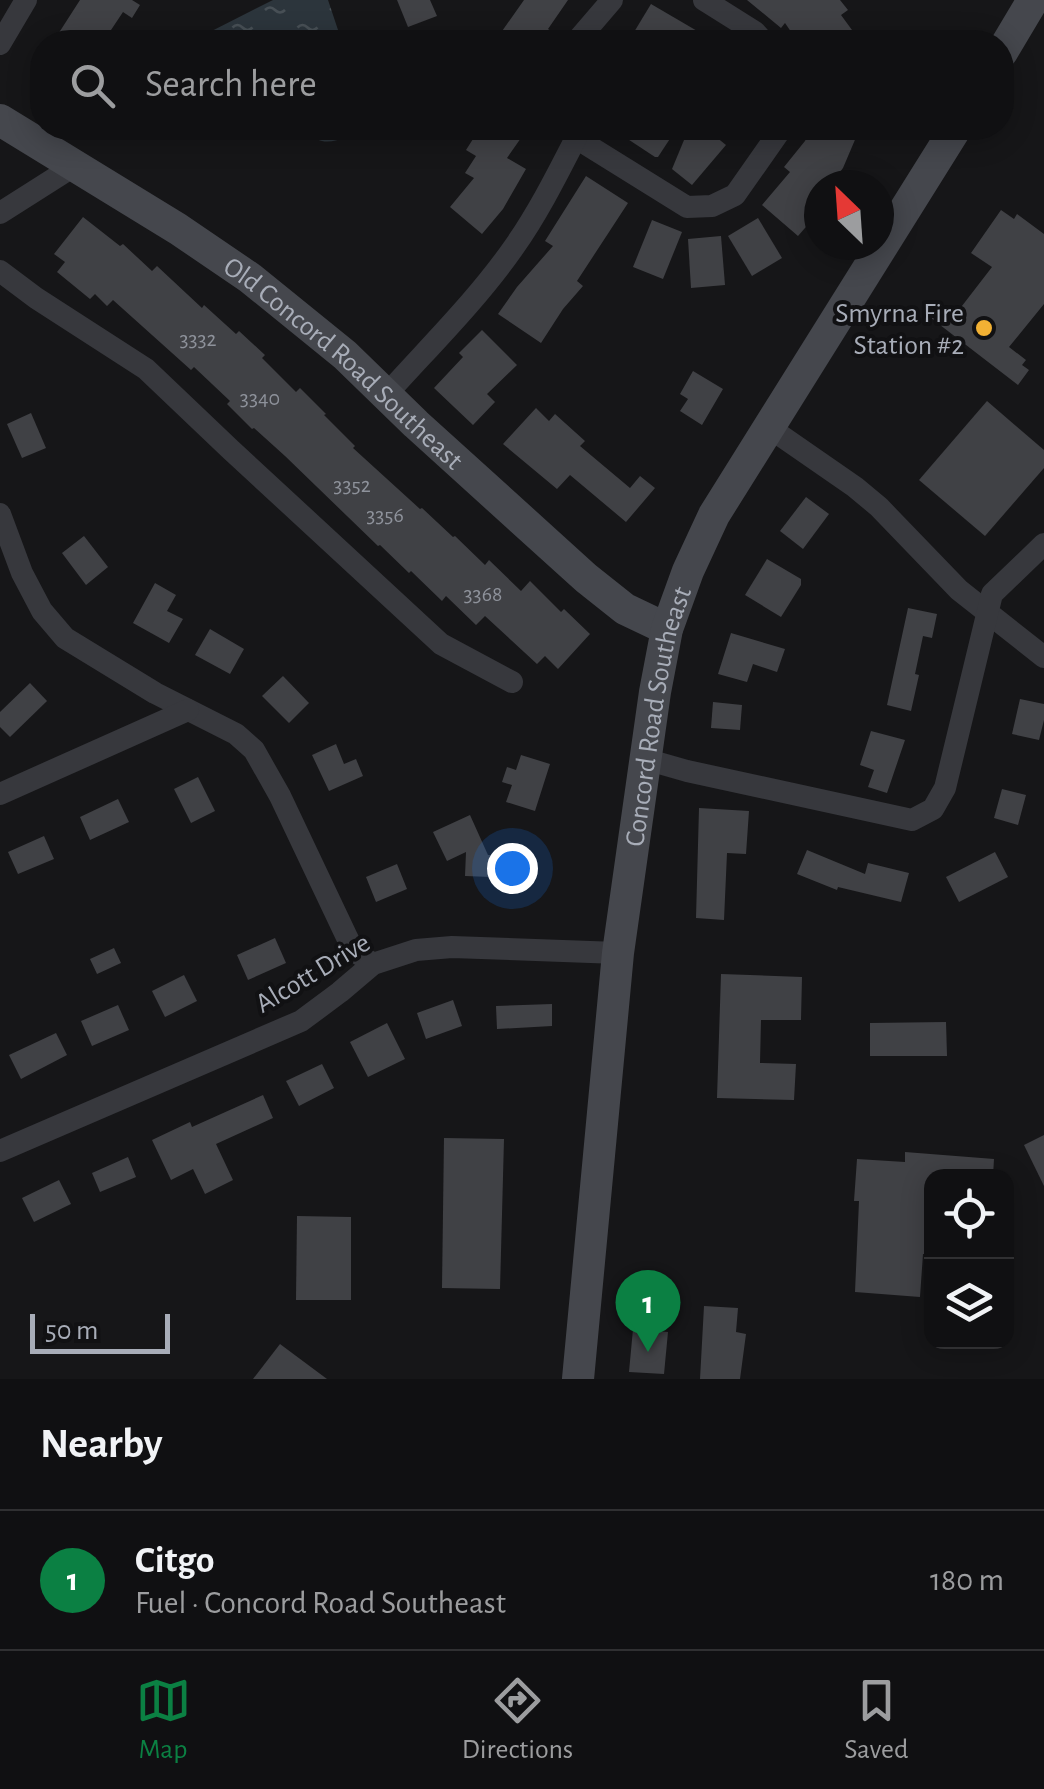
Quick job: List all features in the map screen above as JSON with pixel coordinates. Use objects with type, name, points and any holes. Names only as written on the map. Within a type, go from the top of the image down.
[{"type":"street","points":[[0,44],[26,0]]},
{"type":"street","points":[[586,30],[612,0]]},
{"type":"street","points":[[704,0],[753,30]]},
{"type":"street","points":[[1014,32],[1033,0]]},
{"type":"street","name":"Old Concord Road Southeast","points":[[0,120],[30,139]]},
{"type":"street","name":"Old Concord Road Southeast","points":[[32,140],[178,228],[250,278],[345,356],[586,578],[624,609],[667,628]]},
{"type":"street","points":[[386,395],[512,250],[537,214],[568,140]]},
{"type":"street","points":[[582,140],[688,207],[712,206],[735,195],[774,140]]},
{"type":"street","name":"Concord Road Southeast","points":[[578,1379],[618,953],[667,628],[714,514],[949,140]]},
{"type":"street","points":[[0,214],[74,166]]},
{"type":"street","points":[[0,271],[146,369],[441,644],[512,682]]},
{"type":"street","points":[[768,426],[855,486],[959,590],[1044,657]]},
{"type":"street","points":[[0,514],[22,573],[42,611],[65,638],[114,670],[236,734],[254,750],[353,950],[374,964]]},
{"type":"street","points":[[645,759],[912,820],[933,809],[945,788],[992,594],[1044,544]]},
{"type":"street","points":[[0,794],[188,710]]},
{"type":"street","name":"Alcott Drive","points":[[0,1151],[301,1021],[374,964],[416,950],[452,946],[618,953]]},
{"type":"water","points":[[273,0],[328,0],[338,30],[214,30]]},
{"type":"building","points":[[80,0],[132,0],[140,5],[132,18],[123,12],[111,30],[61,30]]},
{"type":"building","points":[[397,0],[430,0],[437,16],[408,27]]},
{"type":"building","points":[[524,0],[568,0],[550,30],[503,30]]},
{"type":"building","points":[[747,0],[840,0],[848,10],[841,15],[852,30],[790,30],[785,23],[781,28]]},
{"type":"building","points":[[651,4],[695,30],[635,30]]},
{"type":"building","points":[[472,140],[520,140],[507,158],[526,169],[503,209],[482,234],[450,207],[474,178],[465,173],[476,156],[466,150]]},
{"type":"building","points":[[629,140],[669,140],[655,157]]},
{"type":"building","points":[[684,140],[720,140],[726,145],[692,185],[672,169]]},
{"type":"building","points":[[805,140],[855,140],[841,170],[804,170],[804,229],[798,236],[762,205],[790,172],[784,167]]},
{"type":"building","points":[[586,176],[628,203],[577,281],[583,286],[541,343],[498,314],[553,246],[545,241]]},
{"type":"building","points":[[1001,210],[1014,219],[1017,214],[1044,234],[1044,304],[1009,347],[1026,360],[1022,365],[1029,370],[1018,385],[931,318],[942,305],[955,315],[992,267],[971,253]]},
{"type":"building","points":[[83,217],[120,246],[123,244],[152,271],[157,266],[236,334],[239,331],[296,392],[300,388],[326,414],[353,448],[485,565],[489,560],[521,591],[530,581],[590,634],[558,669],[545,656],[537,664],[485,616],[476,625],[446,596],[442,601],[252,429],[227,404],[230,401],[194,367],[191,370],[113,300],[107,306],[95,294],[90,299],[57,272],[65,262],[54,254]]},
{"type":"building","points":[[758,218],[782,258],[752,276],[728,236]]},
{"type":"building","points":[[652,220],[682,232],[663,279],[633,267]]},
{"type":"building","points":[[721,236],[725,285],[691,288],[688,239]]},
{"type":"building","points":[[482,330],[517,365],[487,394],[495,402],[473,425],[434,388],[463,357],[459,353]]},
{"type":"building","points":[[693,371],[723,389],[702,425],[680,411],[688,399],[680,394]]},
{"type":"building","points":[[987,401],[1044,450],[1044,468],[985,536],[919,480]]},
{"type":"building","points":[[536,408],[549,421],[555,414],[585,441],[580,446],[630,488],[640,476],[655,488],[626,522],[570,475],[557,489],[503,444]]},
{"type":"building","points":[[31,413],[46,448],[22,458],[7,424]]},
{"type":"building","points":[[806,497],[829,514],[803,549],[780,531]]},
{"type":"building","points":[[84,536],[108,567],[86,585],[62,553]]},
{"type":"building","points":[[767,559],[801,579],[781,617],[745,595]]},
{"type":"building","points":[[155,583],[176,595],[167,611],[183,619],[169,643],[133,623]]},
{"type":"building","points":[[908,608],[937,614],[932,638],[923,636],[911,711],[887,705]]},
{"type":"building","points":[[210,629],[244,649],[230,674],[195,655]]},
{"type":"building","points":[[731,633],[785,649],[777,672],[753,664],[747,682],[718,674]]},
{"type":"building","points":[[283,676],[309,703],[289,723],[262,696]]},
{"type":"building","points":[[30,683],[47,701],[10,737],[0,727],[0,712]]},
{"type":"building","points":[[1020,699],[1044,704],[1039,740],[1012,734]]},
{"type":"building","points":[[713,702],[742,705],[740,730],[711,728]]},
{"type":"building","points":[[871,731],[905,740],[887,793],[868,787],[874,770],[860,765]]},
{"type":"building","points":[[336,744],[344,764],[356,759],[363,776],[329,791],[312,755]]},
{"type":"building","points":[[521,755],[550,764],[535,811],[506,802],[512,785],[502,782],[507,767],[516,770]]},
{"type":"building","points":[[198,777],[215,811],[191,823],[174,789]]},
{"type":"building","points":[[1002,789],[1026,795],[1018,825],[994,818]]},
{"type":"building","points":[[118,799],[129,822],[90,840],[80,817]]},
{"type":"building","points":[[699,808],[749,811],[746,854],[727,853],[724,920],[696,918]]},
{"type":"building","points":[[470,815],[488,855],[517,856],[516,878],[465,876],[466,852],[447,861],[433,832]]},
{"type":"building","points":[[44,836],[54,859],[18,874],[8,852]]},
{"type":"building","points":[[807,850],[865,874],[868,863],[909,873],[901,902],[838,887],[837,890],[797,874]]},
{"type":"building","points":[[995,852],[1008,877],[959,902],[946,877]]},
{"type":"building","points":[[397,864],[407,889],[376,902],[366,877]]},
{"type":"building","points":[[275,938],[286,963],[248,980],[237,955]]},
{"type":"building","points":[[114,948],[121,963],[97,974],[90,959]]},
{"type":"building","points":[[721,974],[802,977],[801,1020],[761,1020],[760,1063],[796,1064],[794,1100],[717,1098]]},
{"type":"building","points":[[184,975],[197,1001],[165,1017],[152,991]]},
{"type":"building","points":[[453,1000],[462,1026],[426,1039],[417,1013]]},
{"type":"building","points":[[552,1004],[552,1026],[497,1029],[496,1006]]},
{"type":"building","points":[[118,1005],[129,1030],[92,1046],[81,1021]]},
{"type":"building","points":[[946,1022],[947,1056],[870,1056],[870,1023]]},
{"type":"building","points":[[387,1023],[405,1059],[368,1077],[350,1042]]},
{"type":"building","points":[[56,1033],[67,1055],[21,1079],[9,1055]]},
{"type":"building","points":[[322,1064],[334,1088],[299,1106],[286,1081]]},
{"type":"building","points":[[263,1095],[273,1118],[216,1144],[233,1180],[205,1194],[193,1169],[171,1180],[152,1140]]},
{"type":"building","points":[[1044,1135],[1044,1186],[1024,1145]]},
{"type":"building","points":[[444,1138],[504,1139],[500,1289],[442,1288]]},
{"type":"building","points":[[905,1152],[994,1159],[993,1169],[924,1169],[920,1297],[855,1292],[857,1159],[905,1162]]},
{"type":"building","points":[[128,1157],[136,1177],[100,1192],[92,1173]]},
{"type":"building","points":[[59,1180],[71,1204],[34,1222],[22,1198]]},
{"type":"building","points":[[297,1216],[351,1217],[351,1300],[296,1300]]},
{"type":"building","points":[[704,1306],[738,1308],[736,1332],[746,1334],[740,1379],[700,1379]]},
{"type":"building","points":[[633,1329],[668,1332],[664,1374],[629,1372]]},
{"type":"building","points":[[280,1344],[327,1379],[253,1379]]},
{"type":"place","name":"Smyrna Fire Station #2","points":[[984,328]]},
{"type":"place","name":"Citgo","points":[[648,1352]]}]
